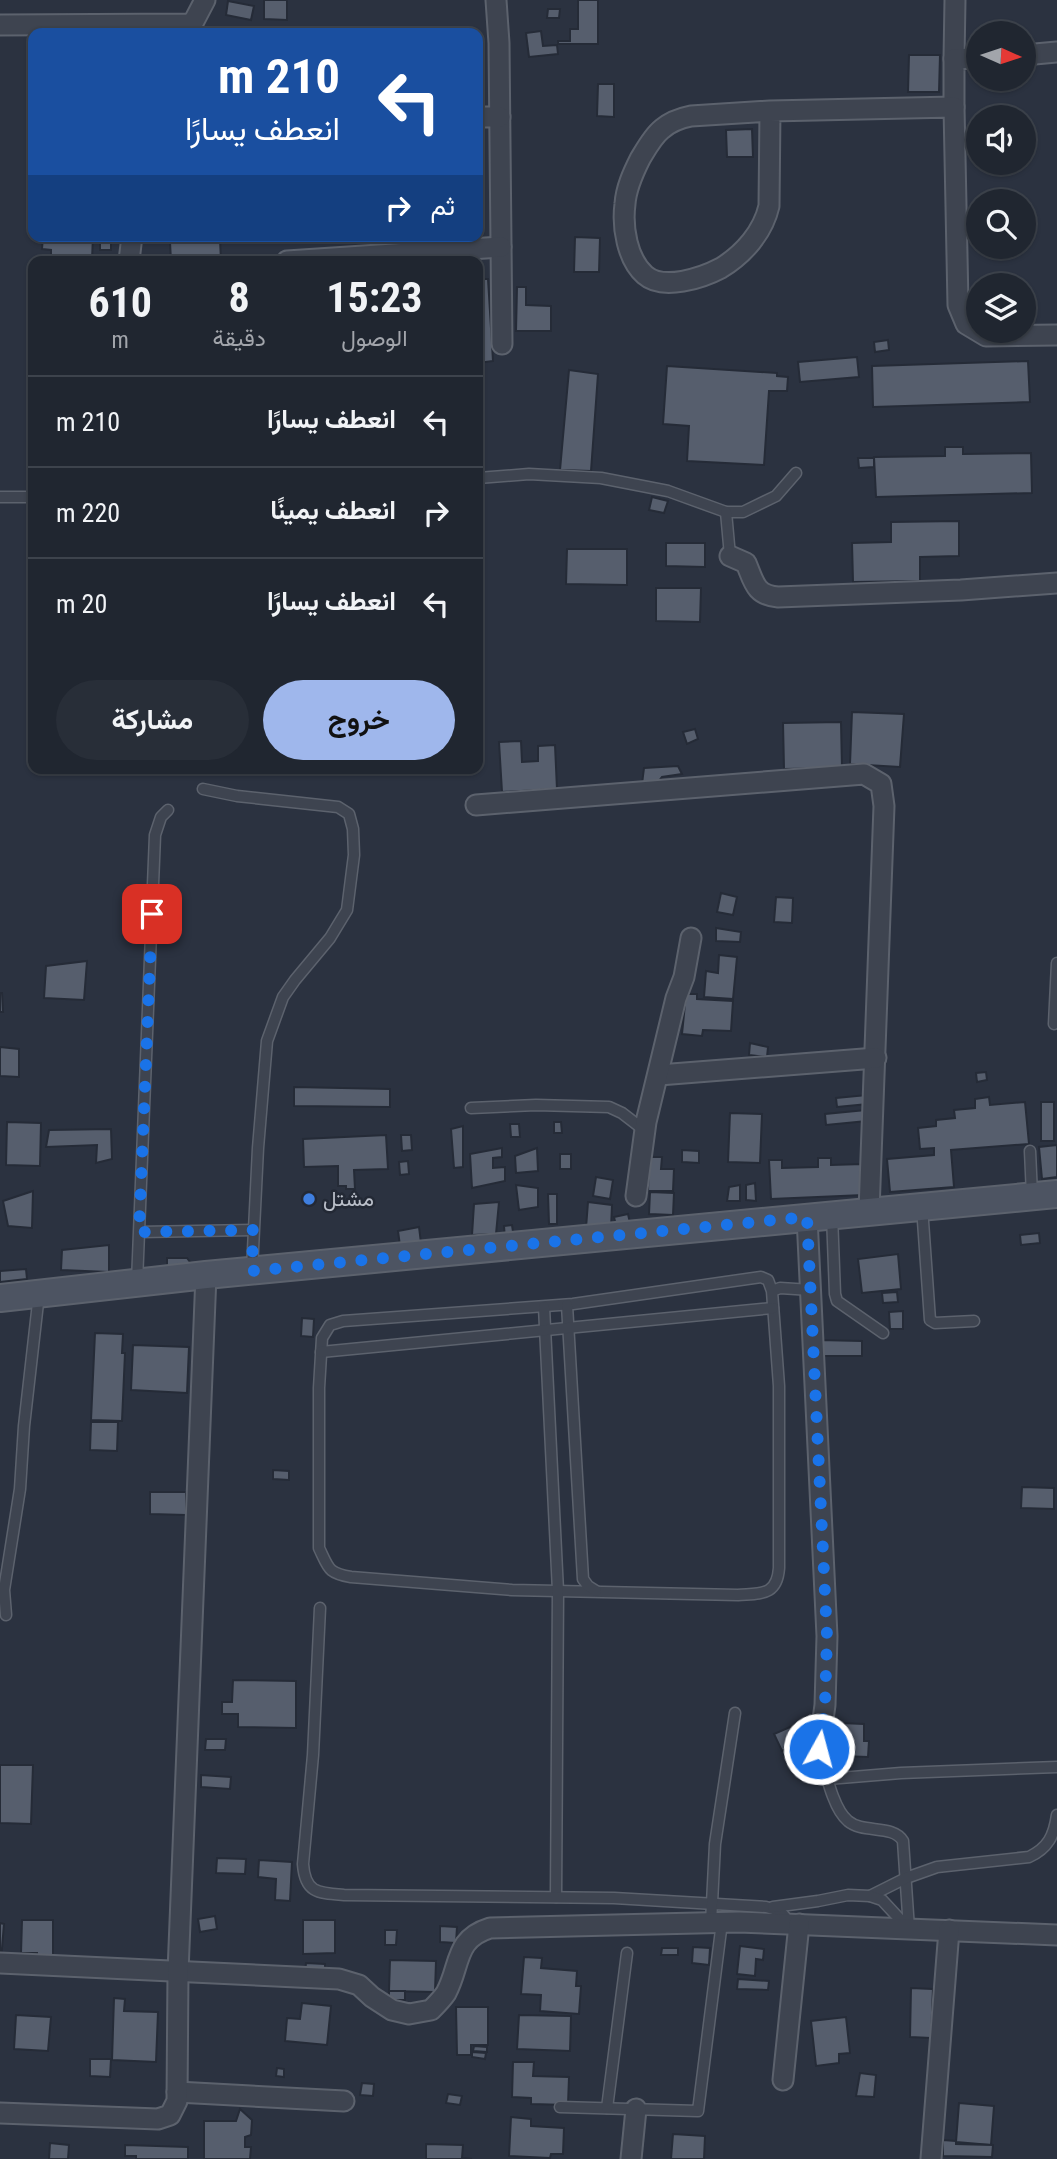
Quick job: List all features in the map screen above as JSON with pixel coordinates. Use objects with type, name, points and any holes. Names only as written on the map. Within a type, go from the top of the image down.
[{"type":"main road","points":[[0,1298],[206,1275],[1044,1195]]},
{"type":"street","points":[[163,28],[194,21],[205,0]]},
{"type":"street","points":[[496,0],[502,344]]},
{"type":"street","points":[[955,0],[958,305],[966,324],[986,336],[1057,335]]},
{"type":"street","points":[[0,24],[69,23],[142,28]]},
{"type":"street","points":[[1036,54],[1057,52]]},
{"type":"street","points":[[954,59],[966,58]]},
{"type":"street","points":[[770,111],[769,206],[760,231],[726,265],[708,275],[670,282],[645,275],[628,246],[624,221],[625,202],[632,176],[645,150],[661,129],[691,116],[770,111],[954,107]]},
{"type":"street","points":[[483,117],[500,117]]},
{"type":"street","points":[[363,256],[501,247]]},
{"type":"street","points":[[730,556],[746,563],[758,590],[768,596],[778,597],[961,590],[1057,583]]},
{"type":"street","points":[[475,805],[864,774],[881,784],[884,806],[869,1211]]},
{"type":"street","points":[[636,1196],[645,1131],[676,998],[684,977],[691,938]]},
{"type":"street","points":[[659,1075],[876,1058]]},
{"type":"street","points":[[819,1216],[811,1290],[827,1636],[825,1705],[819,1749]]},
{"type":"street","points":[[0,2113],[158,2119],[170,2115],[177,2101],[178,1972],[206,1275]]},
{"type":"street","points":[[0,1963],[339,1979],[359,1985],[392,2010],[409,2014],[432,2010],[445,1994],[463,1944],[476,1932],[483,1930],[715,1916],[794,1924],[1057,1935]]},
{"type":"street","points":[[783,2080],[794,1924]]},
{"type":"street","points":[[931,2159],[949,1930]]},
{"type":"street","points":[[177,2092],[344,2101]]},
{"type":"street","points":[[631,2159],[636,2109]]},
{"type":"lane","points":[[483,478],[528,474],[601,478],[668,491],[726,512],[743,512],[776,496],[796,473]]},
{"type":"lane","points":[[0,497],[28,497]]},
{"type":"lane","points":[[726,512],[730,556]]},
{"type":"lane","points":[[203,789],[237,796],[338,807],[349,814],[353,829],[354,855],[347,910],[330,938],[295,979],[283,998],[267,1041],[252,1271]]},
{"type":"lane","points":[[137,1283],[155,835],[161,817],[168,810]]},
{"type":"lane","points":[[1054,1024],[1057,963]]},
{"type":"lane","points":[[471,1108],[536,1105],[609,1107],[622,1112],[645,1131]]},
{"type":"lane","points":[[1030,1151],[1044,1195]]},
{"type":"lane","points":[[922,1206],[930,1320],[935,1323],[974,1321]]},
{"type":"lane","points":[[819,1216],[837,1301],[883,1333]]},
{"type":"lane","points":[[139,1232],[253,1230]]},
{"type":"lane","points":[[761,1277],[768,1280],[772,1292],[779,1386],[778,1580],[774,1588],[764,1593],[738,1595],[599,1593],[485,1588],[334,1574],[318,1548],[319,1388],[321,1352],[325,1332],[330,1325],[343,1321],[567,1305],[761,1277]]},
{"type":"lane","points":[[772,1292],[779,1288],[811,1290]]},
{"type":"lane","points":[[6,1615],[4,1590],[20,1489],[39,1293]]},
{"type":"lane","points":[[567,1305],[583,1579],[599,1593]]},
{"type":"lane","points":[[544,1307],[558,1591],[556,1897]]},
{"type":"lane","points":[[321,1352],[773,1308]]},
{"type":"lane","points":[[320,1608],[313,1755],[303,1864],[308,1884],[321,1894],[556,1897],[715,1916],[848,1895],[870,1896],[882,1900],[909,1929]]},
{"type":"lane","points":[[560,2107],[698,2111],[715,1916],[715,1844],[735,1713]]},
{"type":"lane","points":[[819,1749],[835,1801],[848,1821],[864,1828],[894,1832],[903,1841],[909,1929]]},
{"type":"lane","points":[[828,1779],[901,1773],[1057,1767]]},
{"type":"lane","points":[[870,1896],[906,1878],[937,1867],[1029,1857],[1042,1851],[1052,1839],[1057,1815]]},
{"type":"lane","points":[[766,1907],[785,1914],[794,1924]]},
{"type":"lane","points":[[607,2108],[627,1953]]},
{"type":"building","points":[[264,0],[287,0],[287,20],[264,19]]},
{"type":"building","points":[[578,0],[598,0],[598,44],[558,44],[558,41],[570,41],[570,29],[578,29]]},
{"type":"building","points":[[228,1],[254,6],[251,20],[226,15]]},
{"type":"building","points":[[548,9],[560,9],[559,18],[547,18]]},
{"type":"building","points":[[541,31],[543,46],[557,45],[558,54],[529,57],[526,33]]},
{"type":"building","points":[[909,55],[940,55],[939,92],[908,92]]},
{"type":"building","points":[[598,84],[614,84],[614,117],[597,116]]},
{"type":"building","points":[[752,129],[753,157],[727,157],[726,130]]},
{"type":"building","points":[[575,237],[600,238],[599,272],[574,272]]},
{"type":"building","points":[[43,242],[93,242],[92,256],[51,256],[51,250],[42,249]]},
{"type":"building","points":[[100,242],[111,242],[111,250],[100,250]]},
{"type":"building","points":[[170,242],[220,242],[221,256],[171,256]]},
{"type":"building","points":[[406,242],[442,242],[442,256],[406,256]]},
{"type":"building","points":[[460,242],[479,242],[479,253],[460,245]]},
{"type":"building","points":[[483,279],[488,279],[493,361],[483,362]]},
{"type":"building","points":[[517,287],[526,287],[526,305],[551,306],[551,331],[516,331]]},
{"type":"building","points":[[888,340],[889,350],[875,352],[874,342]]},
{"type":"building","points":[[857,357],[859,377],[800,382],[798,362]]},
{"type":"building","points":[[1028,361],[1030,402],[873,407],[872,366]]},
{"type":"building","points":[[667,366],[777,373],[777,376],[788,377],[787,391],[769,391],[764,465],[687,461],[689,426],[663,424]]},
{"type":"building","points":[[569,370],[598,374],[591,471],[560,470]]},
{"type":"building","points":[[945,447],[963,447],[963,454],[1031,453],[1032,493],[876,497],[874,457],[945,456]]},
{"type":"building","points":[[858,458],[874,458],[874,467],[859,468]]},
{"type":"building","points":[[652,497],[668,501],[664,513],[649,510]]},
{"type":"building","points":[[959,521],[959,556],[920,557],[920,581],[853,582],[852,543],[891,542],[891,522]]},
{"type":"building","points":[[666,543],[705,543],[705,567],[666,566]]},
{"type":"building","points":[[567,549],[627,549],[627,585],[566,584]]},
{"type":"building","points":[[656,588],[701,588],[700,622],[656,621]]},
{"type":"building","points":[[852,712],[904,714],[900,767],[850,764]]},
{"type":"building","points":[[841,722],[842,768],[784,769],[783,723]]},
{"type":"building","points":[[695,729],[698,739],[687,744],[683,732]]},
{"type":"building","points":[[521,741],[522,762],[538,761],[538,746],[555,745],[557,789],[502,792],[499,742]]},
{"type":"building","points":[[678,766],[682,774],[642,784],[644,768]]},
{"type":"building","points":[[721,893],[737,897],[733,915],[717,912]]},
{"type":"building","points":[[776,897],[793,898],[792,923],[774,922]]},
{"type":"building","points":[[716,928],[741,932],[740,942],[716,941]]},
{"type":"building","points":[[719,955],[737,957],[733,999],[704,997],[706,971],[718,973]]},
{"type":"building","points":[[87,961],[84,1000],[44,998],[46,966]]},
{"type":"building","points":[[2,993],[3,1012],[0,1012]]},
{"type":"building","points":[[686,994],[697,994],[697,999],[733,1001],[731,1031],[703,1030],[702,1036],[682,1034]]},
{"type":"building","points":[[750,1043],[768,1047],[767,1057],[749,1055]]},
{"type":"building","points":[[0,1047],[19,1049],[19,1077],[0,1076]]},
{"type":"building","points":[[986,1072],[987,1080],[977,1082],[976,1073]]},
{"type":"building","points":[[294,1087],[390,1089],[390,1107],[294,1106]]},
{"type":"building","points":[[867,1095],[868,1104],[837,1107],[836,1098]]},
{"type":"building","points":[[989,1097],[990,1105],[1025,1102],[1029,1144],[951,1150],[954,1187],[890,1192],[887,1159],[934,1155],[934,1148],[920,1149],[918,1128],[936,1126],[936,1120],[955,1118],[954,1110],[975,1108],[975,1099]]},
{"type":"building","points":[[1041,1102],[1054,1102],[1054,1141],[1041,1141]]},
{"type":"building","points":[[866,1110],[867,1121],[826,1125],[825,1114]]},
{"type":"building","points":[[730,1113],[762,1114],[760,1163],[728,1162]]},
{"type":"building","points":[[7,1122],[41,1123],[40,1166],[6,1165]]},
{"type":"building","points":[[554,1122],[561,1122],[562,1133],[554,1133]]},
{"type":"building","points":[[510,1124],[519,1124],[520,1137],[511,1137]]},
{"type":"building","points":[[463,1126],[463,1167],[454,1168],[451,1129]]},
{"type":"building","points":[[111,1129],[112,1159],[96,1163],[97,1145],[46,1147],[49,1130]]},
{"type":"building","points":[[386,1135],[388,1169],[354,1170],[355,1189],[338,1186],[338,1166],[304,1167],[303,1139]]},
{"type":"building","points":[[401,1135],[411,1135],[412,1150],[402,1151]]},
{"type":"building","points":[[1057,1145],[1057,1177],[1042,1179],[1039,1147]]},
{"type":"building","points":[[502,1148],[502,1157],[493,1158],[493,1168],[505,1167],[505,1181],[472,1188],[470,1154]]},
{"type":"building","points":[[537,1148],[538,1171],[516,1173],[515,1156]]},
{"type":"building","points":[[682,1150],[699,1151],[699,1163],[682,1162]]},
{"type":"building","points":[[560,1154],[571,1154],[571,1169],[560,1169]]},
{"type":"building","points":[[649,1157],[662,1157],[661,1169],[674,1169],[673,1191],[648,1191]]},
{"type":"building","points":[[818,1158],[831,1158],[831,1165],[863,1164],[864,1195],[771,1199],[769,1160],[782,1160],[782,1168],[818,1167]]},
{"type":"building","points":[[408,1161],[409,1174],[400,1175],[399,1162]]},
{"type":"building","points":[[596,1177],[613,1180],[610,1199],[593,1196]]},
{"type":"building","points":[[755,1183],[756,1201],[746,1200],[746,1185]]},
{"type":"building","points":[[516,1185],[538,1188],[538,1207],[519,1210]]},
{"type":"building","points":[[740,1185],[740,1201],[727,1201],[729,1187]]},
{"type":"building","points":[[33,1191],[32,1228],[8,1226],[3,1201]]},
{"type":"building","points":[[650,1192],[674,1193],[673,1215],[649,1214]]},
{"type":"building","points":[[548,1194],[557,1194],[557,1224],[549,1224]]},
{"type":"building","points":[[499,1202],[496,1234],[472,1235],[474,1204]]},
{"type":"building","points":[[588,1202],[612,1205],[611,1229],[586,1228]]},
{"type":"building","points":[[628,1214],[630,1223],[616,1226],[614,1217]]},
{"type":"building","points":[[512,1225],[514,1238],[505,1239],[504,1226]]},
{"type":"building","points":[[419,1227],[421,1243],[400,1246],[398,1231]]},
{"type":"building","points":[[1039,1233],[1040,1243],[1021,1245],[1020,1235]]},
{"type":"building","points":[[109,1245],[109,1272],[61,1270],[62,1250]]},
{"type":"building","points":[[898,1254],[901,1289],[862,1293],[858,1259]]},
{"type":"building","points":[[167,1258],[187,1258],[196,1270],[167,1274]]},
{"type":"building","points":[[26,1269],[27,1279],[0,1282],[0,1271]]},
{"type":"building","points":[[897,1292],[898,1302],[883,1303],[882,1293]]},
{"type":"building","points":[[903,1311],[903,1329],[890,1329],[889,1312]]},
{"type":"building","points":[[302,1318],[314,1319],[313,1337],[301,1336]]},
{"type":"building","points":[[95,1333],[123,1334],[122,1353],[125,1353],[122,1421],[91,1420]]},
{"type":"building","points":[[819,1340],[862,1341],[862,1356],[819,1356]]},
{"type":"building","points":[[133,1345],[189,1347],[187,1393],[131,1390]]},
{"type":"building","points":[[91,1422],[118,1422],[117,1451],[90,1450]]},
{"type":"building","points":[[273,1470],[289,1471],[289,1480],[273,1479]]},
{"type":"building","points":[[1022,1487],[1054,1488],[1054,1509],[1021,1508]]},
{"type":"building","points":[[150,1492],[186,1492],[186,1515],[150,1514]]},
{"type":"building","points":[[233,1680],[296,1681],[296,1728],[238,1727],[238,1714],[222,1714],[222,1702],[232,1702]]},
{"type":"building","points":[[799,1723],[806,1740],[782,1751],[774,1734]]},
{"type":"building","points":[[841,1723],[864,1724],[864,1741],[869,1741],[868,1757],[840,1756]]},
{"type":"building","points":[[206,1739],[226,1739],[225,1750],[205,1750]]},
{"type":"building","points":[[0,1765],[33,1765],[31,1824],[0,1823]]},
{"type":"building","points":[[201,1775],[231,1777],[230,1789],[201,1787]]},
{"type":"building","points":[[217,1858],[246,1859],[245,1874],[216,1873]]},
{"type":"building","points":[[259,1860],[292,1862],[290,1901],[275,1900],[276,1879],[258,1877]]},
{"type":"building","points":[[215,1916],[217,1929],[200,1932],[198,1919]]},
{"type":"building","points":[[22,1920],[53,1920],[53,1965],[37,1964],[37,1953],[21,1953]]},
{"type":"building","points":[[303,1920],[335,1920],[335,1953],[303,1954]]},
{"type":"building","points":[[0,1923],[4,1924],[1,1960],[0,1960]]},
{"type":"building","points":[[440,1926],[457,1927],[456,1943],[440,1942]]},
{"type":"building","points":[[385,1930],[397,1930],[396,1945],[385,1945]]},
{"type":"building","points":[[740,1946],[764,1949],[763,1960],[756,1959],[755,1976],[737,1974]]},
{"type":"building","points":[[693,1947],[710,1948],[709,1965],[692,1963]]},
{"type":"building","points":[[662,1948],[678,1948],[678,1955],[661,1955]]},
{"type":"building","points":[[524,1957],[542,1958],[541,1968],[577,1971],[576,1986],[581,1986],[579,2014],[540,2011],[541,1995],[521,1994]]},
{"type":"building","points":[[390,1960],[436,1961],[435,1992],[389,1991]]},
{"type":"building","points":[[306,1963],[325,1964],[325,1974],[305,1973]]},
{"type":"building","points":[[738,1979],[769,1981],[768,1990],[737,1989]]},
{"type":"building","points":[[911,1988],[933,1989],[931,2038],[910,2037]]},
{"type":"building","points":[[389,1991],[405,1991],[405,2000],[389,2000]]},
{"type":"building","points":[[114,1998],[125,1999],[124,2011],[158,2012],[156,2062],[112,2060]]},
{"type":"building","points":[[302,2003],[331,2006],[327,2045],[285,2041],[287,2018],[300,2019]]},
{"type":"building","points":[[456,2007],[488,2007],[488,2045],[471,2045],[471,2055],[457,2055]]},
{"type":"building","points":[[16,2015],[51,2017],[48,2051],[14,2049]]},
{"type":"building","points":[[519,2015],[571,2016],[570,2051],[517,2049]]},
{"type":"building","points":[[846,2017],[850,2053],[839,2054],[839,2063],[816,2066],[811,2021]]},
{"type":"building","points":[[474,2046],[487,2047],[487,2052],[473,2051]]},
{"type":"building","points":[[472,2052],[486,2053],[485,2059],[472,2057]]},
{"type":"building","points":[[90,2059],[111,2059],[110,2077],[90,2076]]},
{"type":"building","points":[[513,2062],[534,2062],[533,2076],[569,2077],[568,2105],[531,2104],[531,2098],[512,2097]]},
{"type":"building","points":[[277,2068],[284,2069],[284,2077],[276,2076]]},
{"type":"building","points":[[860,2073],[876,2075],[874,2097],[856,2096]]},
{"type":"building","points":[[362,2083],[374,2084],[373,2096],[360,2095]]},
{"type":"building","points":[[448,2094],[462,2096],[460,2105],[446,2103]]},
{"type":"building","points":[[959,2103],[994,2106],[991,2145],[956,2142]]},
{"type":"building","points":[[240,2109],[252,2120],[251,2135],[245,2137],[245,2147],[251,2147],[250,2159],[204,2159],[204,2121],[236,2121]]},
{"type":"building","points":[[511,2117],[531,2119],[531,2126],[564,2128],[563,2154],[551,2154],[550,2158],[509,2156]]},
{"type":"building","points":[[673,2134],[705,2136],[704,2159],[671,2159]]},
{"type":"building","points":[[943,2140],[956,2141],[956,2144],[993,2145],[992,2157],[943,2156]]},
{"type":"building","points":[[50,2143],[69,2145],[68,2159],[49,2159]]},
{"type":"building","points":[[426,2144],[463,2145],[462,2158],[472,2159],[426,2159]]},
{"type":"building","points":[[125,2145],[188,2147],[188,2159],[136,2159],[136,2156],[125,2156]]},
{"type":"place","name":"مشتل","points":[[309,1199]]},
{"type":"route","points":[[152,914],[139,1232],[253,1230],[252,1271],[807,1217],[827,1636],[825,1705],[819,1749]]}]
